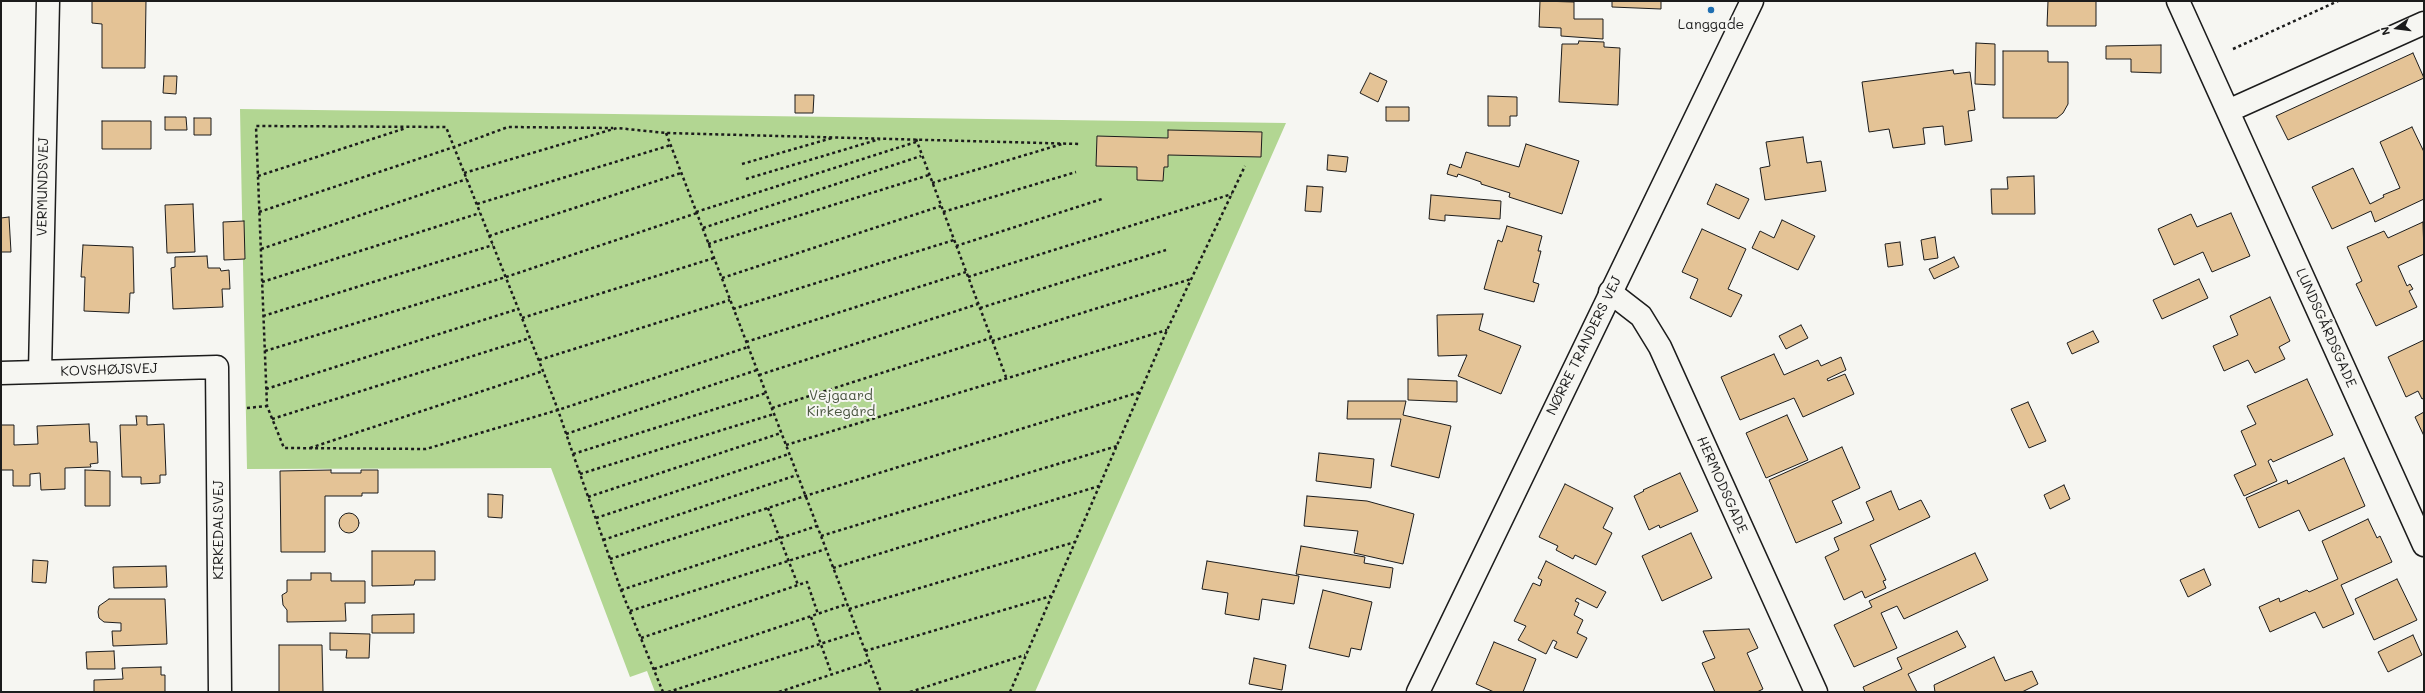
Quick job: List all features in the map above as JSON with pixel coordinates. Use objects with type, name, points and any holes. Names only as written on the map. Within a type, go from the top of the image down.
[{"type":"street","name":"VERMUNDSVEJ","points":[[40,372],[48,1]]},
{"type":"street","name":"NØRRE TRANDERS VEJ","points":[[1418,692],[1610,292],[1752,1]]},
{"type":"street","name":"LUNDSGÅRDSGADE","points":[[2178,1],[2424,546]]},
{"type":"street","points":[[2228,111],[2424,23]]},
{"type":"street","name":"HERMODSGADE","points":[[1610,292],[1641,316],[1660,347],[1816,692]]},
{"type":"street","name":"KOVSHØJSVEJ","points":[[1,373],[217,367]]},
{"type":"street","name":"KIRKEDALSVEJ","points":[[217,367],[220,692]]},
{"type":"path","points":[[2205,62],[2338,1]]},
{"type":"path","points":[[663,692],[621,590],[558,410],[539,360],[446,127],[256,126],[267,406],[284,448],[426,449],[558,410],[748,347]]},
{"type":"path","points":[[258,176],[409,127]]},
{"type":"path","points":[[259,212],[454,147],[508,127],[617,128],[666,133],[882,138],[916,141],[1080,144]]},
{"type":"path","points":[[464,173],[617,128]]},
{"type":"path","points":[[666,133],[881,692]]},
{"type":"path","points":[[742,164],[835,137]]},
{"type":"path","points":[[746,179],[882,138]]},
{"type":"path","points":[[916,141],[1006,377]]},
{"type":"path","points":[[265,350],[506,277],[916,141]]},
{"type":"path","points":[[932,183],[1064,143]]},
{"type":"path","points":[[477,204],[671,145]]},
{"type":"path","points":[[703,228],[922,156]]},
{"type":"path","points":[[1010,692],[1167,330],[1245,166]]},
{"type":"path","points":[[943,212],[1076,172]]},
{"type":"path","points":[[489,236],[681,173]]},
{"type":"path","points":[[708,244],[928,175]]},
{"type":"path","points":[[260,248],[467,179]]},
{"type":"path","points":[[968,278],[1232,194]]},
{"type":"path","points":[[956,246],[1102,199]]},
{"type":"path","points":[[722,278],[941,206]]},
{"type":"path","points":[[262,282],[480,213]]},
{"type":"path","points":[[734,309],[954,240]]},
{"type":"path","points":[[263,316],[493,245]]},
{"type":"path","points":[[980,308],[1166,250]]},
{"type":"path","points":[[522,318],[714,258]]},
{"type":"path","points":[[746,342],[966,272]]},
{"type":"path","points":[[992,341],[1192,279]]},
{"type":"path","points":[[539,360],[730,300]]},
{"type":"path","points":[[759,374],[978,304]]},
{"type":"path","points":[[266,389],[518,308]]},
{"type":"path","points":[[786,445],[1006,377],[1167,330]]},
{"type":"path","points":[[272,419],[530,338]]},
{"type":"path","points":[[772,408],[991,338]]},
{"type":"path","points":[[566,434],[757,370]]},
{"type":"path","points":[[308,449],[543,371]]},
{"type":"path","points":[[610,559],[805,496],[1140,392]]},
{"type":"path","points":[[573,454],[766,393]]},
{"type":"path","points":[[580,474],[774,414]]},
{"type":"path","points":[[588,497],[781,433]]},
{"type":"path","points":[[821,536],[1117,446]]},
{"type":"path","points":[[596,518],[789,454]]},
{"type":"path","points":[[603,540],[797,475]]},
{"type":"path","points":[[833,568],[1099,486]]},
{"type":"path","points":[[768,508],[798,585]]},
{"type":"path","points":[[621,590],[817,526]]},
{"type":"path","points":[[849,609],[1074,542]]},
{"type":"path","points":[[630,611],[826,549]]},
{"type":"path","points":[[641,638],[807,582],[818,614]]},
{"type":"path","points":[[865,651],[1051,596]]},
{"type":"path","points":[[654,669],[847,604]]},
{"type":"path","points":[[811,617],[832,675]]},
{"type":"path","points":[[668,692],[858,632]]},
{"type":"path","points":[[910,692],[1025,655]]},
{"type":"path","points":[[779,692],[869,662]]},
{"type":"green space","name":"Vejgaard Kirkegård","points":[[240,109],[1286,123],[1035,692],[655,692],[647,671],[630,677],[551,468],[247,469]]},
{"type":"building","points":[[92,1],[146,1],[145,68],[102,68],[102,24],[92,23]]},
{"type":"building","points":[[1540,1],[1574,2],[1574,19],[1603,19],[1603,39],[1561,36],[1561,28],[1539,27]]},
{"type":"building","points":[[1612,1],[1661,1],[1661,9],[1612,7]]},
{"type":"building","points":[[2048,1],[2096,1],[2096,26],[2047,26]]},
{"type":"building","points":[[1579,41],[1604,42],[1604,47],[1620,48],[1618,105],[1559,102],[1562,44],[1578,44]]},
{"type":"building","points":[[1976,43],[1995,44],[1995,85],[1975,84]]},
{"type":"building","points":[[2161,45],[2161,73],[2131,72],[2131,59],[2106,59],[2106,46]]},
{"type":"building","points":[[2003,51],[2048,51],[2048,62],[2068,62],[2068,104],[2063,113],[2057,118],[2003,118]]},
{"type":"building","points":[[2413,53],[2424,78],[2288,140],[2276,116]]},
{"type":"building","points":[[1953,70],[1954,74],[1970,72],[1975,110],[1968,111],[1972,141],[1945,145],[1943,126],[1923,128],[1925,144],[1893,148],[1889,129],[1869,132],[1862,82]]},
{"type":"building","points":[[1370,73],[1387,81],[1378,102],[1360,93]]},
{"type":"building","points":[[164,76],[177,76],[176,94],[163,93]]},
{"type":"building","points":[[795,95],[814,95],[813,113],[795,113]]},
{"type":"building","points":[[1488,96],[1517,97],[1517,116],[1510,116],[1510,126],[1488,126]]},
{"type":"building","points":[[1386,107],[1409,107],[1409,121],[1386,121]]},
{"type":"building","points":[[165,117],[186,117],[187,130],[165,130]]},
{"type":"building","points":[[194,118],[211,118],[211,135],[194,135]]},
{"type":"building","points":[[102,121],[151,121],[151,149],[102,149]]},
{"type":"building","points":[[2412,127],[2424,152],[2424,199],[2375,222],[2371,211],[2332,229],[2312,187],[2353,168],[2370,204],[2384,197],[2383,195],[2400,188],[2380,142]]},
{"type":"building","points":[[1168,130],[1262,132],[1261,157],[1168,155],[1168,167],[1164,167],[1163,181],[1137,180],[1137,167],[1096,166],[1097,136],[1168,138]]},
{"type":"building","points":[[1803,137],[1807,163],[1821,161],[1826,191],[1765,200],[1760,168],[1770,166],[1766,142]]},
{"type":"building","points":[[1526,144],[1579,161],[1562,214],[1509,197],[1510,193],[1481,184],[1481,182],[1458,174],[1457,177],[1447,174],[1450,164],[1461,168],[1466,152],[1519,167]]},
{"type":"building","points":[[1328,155],[1348,157],[1346,172],[1327,170]]},
{"type":"building","points":[[2034,176],[2035,214],[1992,214],[1991,189],[2008,189],[2007,177]]},
{"type":"building","points":[[1716,184],[1749,199],[1739,219],[1707,204]]},
{"type":"building","points":[[1307,186],[1323,187],[1321,212],[1305,211]]},
{"type":"building","points":[[1431,195],[1501,201],[1500,219],[1445,215],[1445,221],[1429,219]]},
{"type":"building","points":[[193,204],[195,252],[167,253],[165,205]]},
{"type":"building","points":[[2231,213],[2250,256],[2212,272],[2203,252],[2174,265],[2158,229],[2191,214],[2197,227]]},
{"type":"building","points":[[9,217],[11,252],[1,252],[1,218]]},
{"type":"building","points":[[1782,220],[1815,236],[1798,270],[1752,248],[1760,231],[1774,238]]},
{"type":"building","points":[[244,221],[245,259],[224,260],[223,222]]},
{"type":"building","points":[[2423,222],[2424,254],[2398,266],[2407,286],[2410,284],[2413,289],[2409,291],[2417,307],[2376,326],[2356,284],[2362,281],[2347,247],[2384,231],[2388,238]]},
{"type":"building","points":[[1507,226],[1542,236],[1538,251],[1541,251],[1533,282],[1539,284],[1534,302],[1484,289],[1498,240],[1502,242]]},
{"type":"building","points":[[1702,229],[1746,249],[1728,289],[1742,295],[1731,317],[1690,298],[1698,279],[1682,272]]},
{"type":"building","points":[[1935,237],[1938,258],[1924,260],[1921,240]]},
{"type":"building","points":[[1900,242],[1903,265],[1888,267],[1885,244]]},
{"type":"building","points":[[83,245],[133,247],[134,293],[130,293],[129,313],[84,311],[85,277],[81,277]]},
{"type":"building","points":[[207,256],[208,268],[220,268],[221,271],[229,270],[230,289],[222,289],[223,307],[173,309],[171,268],[175,267],[175,257]]},
{"type":"building","points":[[1954,257],[1959,267],[1934,279],[1929,269]]},
{"type":"building","points":[[2199,279],[2208,298],[2162,319],[2153,300]]},
{"type":"building","points":[[2270,297],[2290,341],[2279,347],[2285,359],[2255,373],[2248,360],[2224,371],[2213,346],[2238,335],[2230,316]]},
{"type":"building","points":[[1483,314],[1479,330],[1521,346],[1501,394],[1458,376],[1467,355],[1438,356],[1437,315]]},
{"type":"building","points":[[1801,325],[1808,338],[1786,349],[1779,336]]},
{"type":"building","points":[[2093,331],[2099,342],[2072,354],[2067,343]]},
{"type":"building","points":[[2424,340],[2424,398],[2422,399],[2418,391],[2406,397],[2388,357]]},
{"type":"building","points":[[1774,354],[1784,375],[1818,360],[1821,366],[1841,357],[1846,370],[1827,379],[1828,381],[1845,374],[1854,394],[1803,417],[1794,398],[1740,420],[1721,377]]},
{"type":"building","points":[[1408,379],[1457,381],[1457,402],[1408,400]]},
{"type":"building","points":[[2307,379],[2333,435],[2273,462],[2271,459],[2268,461],[2277,481],[2244,496],[2234,475],[2256,465],[2241,431],[2256,424],[2247,406]]},
{"type":"building","points":[[1348,401],[1406,401],[1403,415],[1451,426],[1439,478],[1391,466],[1401,419],[1347,419]]},
{"type":"building","points":[[2028,402],[2046,441],[2029,448],[2011,409]]},
{"type":"building","points":[[2424,412],[2424,436],[2415,417]]},
{"type":"building","points":[[1787,415],[1808,460],[1766,478],[1746,433]]},
{"type":"building","points":[[136,416],[147,416],[147,425],[164,424],[166,475],[160,475],[160,483],[141,484],[141,477],[122,477],[120,425],[137,425]]},
{"type":"building","points":[[89,424],[90,442],[97,442],[98,463],[90,464],[91,467],[65,468],[65,489],[41,490],[40,473],[30,474],[30,486],[13,486],[13,470],[1,470],[1,425],[14,425],[14,445],[38,444],[37,426]]},
{"type":"building","points":[[1842,447],[1860,488],[1832,501],[1842,523],[1796,543],[1769,480]]},
{"type":"building","points":[[1319,453],[1374,459],[1371,488],[1316,481]]},
{"type":"building","points":[[2344,458],[2365,506],[2309,531],[2299,510],[2259,528],[2246,498],[2287,480],[2288,484]]},
{"type":"building","points":[[85,470],[110,471],[110,506],[85,506]]},
{"type":"building","points":[[331,470],[331,473],[361,473],[361,470],[378,470],[378,493],[362,493],[362,496],[325,496],[325,552],[281,552],[280,471]]},
{"type":"building","points":[[1680,473],[1698,511],[1660,528],[1659,525],[1649,530],[1634,496],[1644,491],[1643,490]]},
{"type":"building","points":[[1565,484],[1613,508],[1603,528],[1612,533],[1596,565],[1575,555],[1573,559],[1556,550],[1558,546],[1539,537]]},
{"type":"building","points":[[2064,485],[2070,499],[2050,509],[2044,495]]},
{"type":"building","points":[[1891,491],[1899,510],[1921,500],[1930,517],[1870,545],[1886,580],[1883,581],[1886,588],[1865,598],[1862,591],[1844,600],[1825,557],[1839,550],[1834,538],[1874,520],[1866,502]]},
{"type":"building","points":[[488,494],[503,495],[502,518],[488,517]]},
{"type":"building","points":[[1307,496],[1367,501],[1414,514],[1403,564],[1354,553],[1358,531],[1304,526]]},
{"type":"building","points":[[349,513],[356,516],[359,523],[356,530],[349,533],[342,530],[339,523],[342,516]]},
{"type":"building","points":[[2368,519],[2377,538],[2380,536],[2392,562],[2341,585],[2354,614],[2323,628],[2315,612],[2270,632],[2259,607],[2279,598],[2280,602],[2307,590],[2309,592],[2338,579],[2322,541]]},
{"type":"building","points":[[1691,533],[1712,578],[1662,601],[1642,556]]},
{"type":"building","points":[[1301,546],[1365,557],[1364,563],[1393,568],[1390,588],[1296,574]]},
{"type":"building","points":[[372,551],[435,551],[435,580],[415,580],[414,585],[372,586]]},
{"type":"building","points":[[1975,553],[1988,580],[1904,619],[1897,606],[1881,613],[1897,648],[1854,667],[1834,625],[1872,607],[1869,601]]},
{"type":"building","points":[[33,560],[48,561],[46,583],[32,582]]},
{"type":"building","points":[[1207,561],[1299,576],[1294,604],[1262,599],[1259,620],[1225,614],[1228,593],[1202,589]]},
{"type":"building","points":[[1546,561],[1606,592],[1597,608],[1577,598],[1575,601],[1579,603],[1574,615],[1583,620],[1577,633],[1587,638],[1577,658],[1554,648],[1557,642],[1553,640],[1546,654],[1518,640],[1526,626],[1514,621],[1533,583],[1540,586],[1542,580],[1538,578]]},
{"type":"building","points":[[166,566],[167,587],[114,588],[113,567]]},
{"type":"building","points":[[2204,569],[2211,585],[2188,597],[2180,580]]},
{"type":"building","points":[[311,573],[331,573],[331,581],[365,581],[365,603],[345,603],[346,621],[287,622],[287,610],[283,605],[282,595],[287,592],[287,580],[311,580]]},
{"type":"building","points":[[2397,579],[2417,620],[2374,640],[2355,599]]},
{"type":"building","points":[[1323,590],[1372,602],[1361,650],[1351,648],[1349,657],[1309,648]]},
{"type":"building","points":[[109,599],[165,599],[167,644],[113,646],[112,631],[121,631],[121,623],[104,622],[99,618],[98,612],[99,606]]},
{"type":"building","points":[[414,614],[414,633],[372,633],[372,615]]},
{"type":"building","points":[[1749,629],[1758,648],[1747,653],[1763,689],[1757,692],[1715,692],[1702,663],[1715,658],[1703,631]]},
{"type":"building","points":[[1957,631],[1966,647],[1908,674],[1917,692],[1865,692],[1863,687],[1902,669],[1897,658]]},
{"type":"building","points":[[330,633],[370,634],[369,658],[346,658],[347,650],[330,650]]},
{"type":"building","points":[[2413,635],[2422,655],[2388,672],[2378,652]]},
{"type":"building","points":[[1494,642],[1536,659],[1523,692],[1494,692],[1476,684]]},
{"type":"building","points":[[279,645],[322,645],[323,692],[279,692]]},
{"type":"building","points":[[114,651],[115,669],[87,669],[86,652]]},
{"type":"building","points":[[1994,657],[2005,681],[2032,671],[2038,684],[2022,692],[1935,692],[1934,685]]},
{"type":"building","points":[[1254,658],[1286,665],[1282,690],[1249,684]]},
{"type":"building","points":[[161,667],[161,675],[165,675],[165,692],[94,692],[94,680],[123,679],[122,668]]},
{"type":"place","name":"Langgade","points":[[1711,10]]}]
